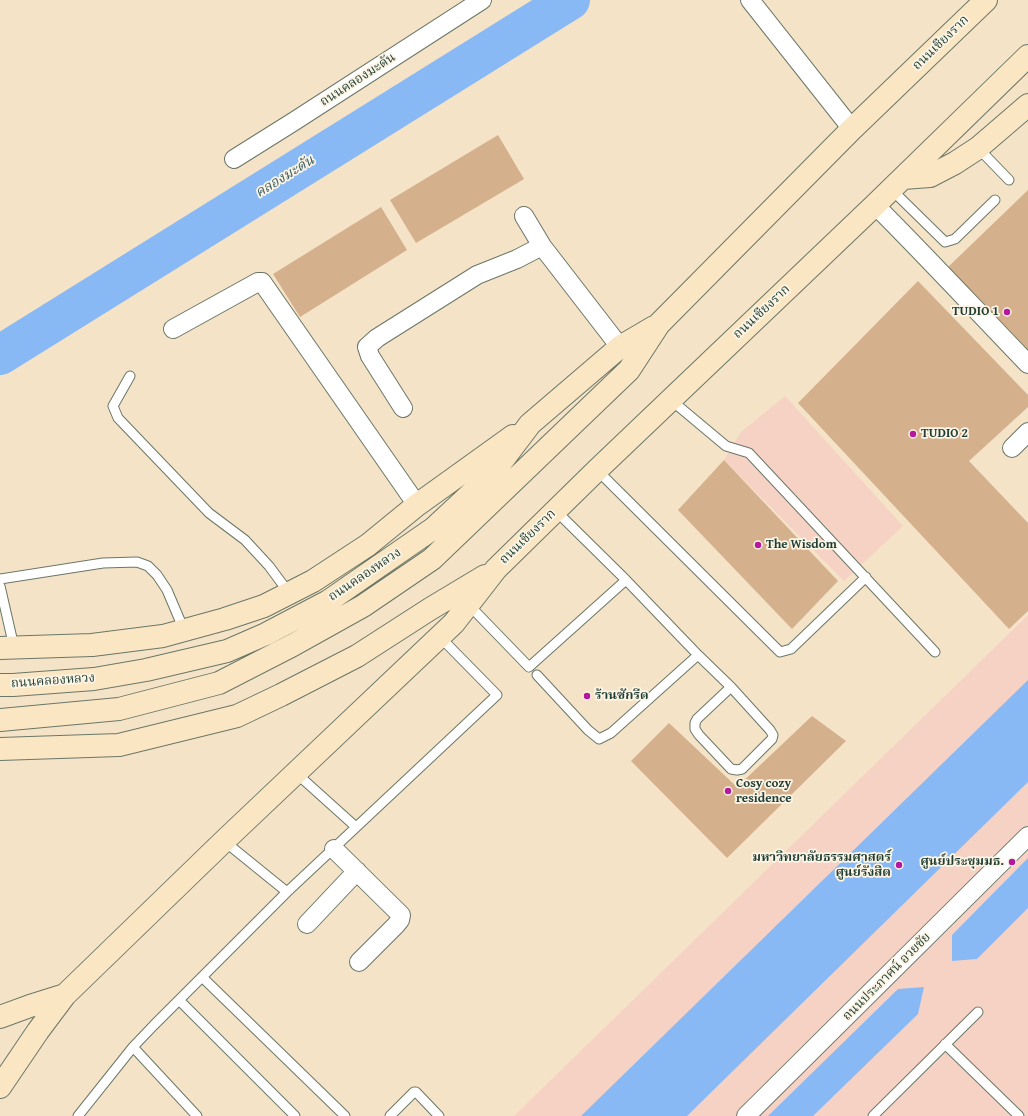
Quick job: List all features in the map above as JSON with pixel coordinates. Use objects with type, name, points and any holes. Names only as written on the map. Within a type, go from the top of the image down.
[{"type":"main road","name":"ถนนเชียงราก","points":[[659,324],[852,129],[986,0]]},
{"type":"main road","name":"ถนนเชียงราก","points":[[496,569],[596,470],[897,184],[1028,56]]},
{"type":"main road","points":[[897,184],[930,176],[955,163],[978,148],[1028,105]]},
{"type":"main road","points":[[0,720],[119,709],[219,683],[293,645],[363,606],[432,559],[629,370],[659,324]]},
{"type":"main road","name":"ถนนคลองหลวง","points":[[0,685],[94,679],[146,670],[227,651],[266,634],[327,602],[434,528],[493,473],[530,424],[620,347],[659,324]]},
{"type":"main road","points":[[7,648],[92,645],[163,636],[225,619],[264,606],[313,581],[368,545],[417,505],[530,424]]},
{"type":"main road","points":[[0,1087],[38,1031],[65,995],[224,841],[440,637],[454,623],[496,569]]},
{"type":"main road","points":[[0,749],[119,744],[237,716],[357,656],[496,569]]},
{"type":"main road","points":[[0,1017],[65,995]]},
{"type":"street","name":"ถนนคลองมะดัน","points":[[234,159],[482,0]]},
{"type":"street","points":[[750,0],[852,129]]},
{"type":"street","points":[[875,205],[1028,364]]},
{"type":"street","points":[[524,216],[542,246],[620,347]]},
{"type":"street","points":[[403,408],[370,356],[366,347],[377,338],[476,275],[517,259],[542,246]]},
{"type":"street","points":[[173,329],[258,282],[262,282],[417,505]]},
{"type":"street","points":[[1012,448],[1028,432]]},
{"type":"street","name":"ถนนประภาศน์ อวยชัย","points":[[746,1116],[1028,836]]},
{"type":"street","points":[[334,849],[401,915],[400,920],[396,925],[359,962]]},
{"type":"street","points":[[307,924],[357,871]]},
{"type":"lane","points":[[978,148],[1009,180]]},
{"type":"lane","points":[[897,184],[945,242],[955,239],[995,200]]},
{"type":"lane","points":[[130,376],[114,406],[118,418],[209,513],[245,540],[269,566],[288,593]]},
{"type":"lane","points":[[671,400],[726,446],[749,453],[935,652]]},
{"type":"lane","points":[[596,470],[780,652],[791,649],[866,577]]},
{"type":"lane","points":[[556,511],[731,687],[770,730],[773,735],[772,739],[742,769],[737,770],[730,769],[695,729],[695,722],[731,687]]},
{"type":"lane","points":[[0,579],[103,563],[137,562],[148,566],[157,575],[167,590],[184,630]]},
{"type":"lane","points":[[469,604],[529,667],[626,580]]},
{"type":"lane","points":[[0,586],[7,648]]},
{"type":"lane","points":[[78,1116],[133,1047],[202,977],[288,892],[497,695],[440,637]]},
{"type":"lane","points":[[537,675],[588,730],[599,739],[611,733],[698,655]]},
{"type":"lane","points":[[296,773],[356,827]]},
{"type":"lane","points":[[224,841],[288,892]]},
{"type":"lane","points":[[202,977],[345,1116]]},
{"type":"lane","points":[[180,1000],[295,1116]]},
{"type":"lane","points":[[872,1116],[978,1012]]},
{"type":"lane","points":[[945,1044],[1019,1116]]},
{"type":"lane","points":[[133,1047],[197,1116]]},
{"type":"lane","points":[[390,1116],[414,1092],[416,1092],[439,1116]]},
{"type":"shaded area","points":[[785,396],[903,526],[844,581],[724,460],[741,432]]},
{"type":"shaded area","name":"มหาวิทยาลัยธรรมศาสตร์ ศูนย์รังสิต","points":[[1028,615],[1028,1116],[514,1116]]},
{"type":"water","points":[[1028,680],[1028,782],[687,1116],[581,1116]]},
{"type":"water","points":[[1028,858],[1028,908],[977,959],[952,961],[952,935]]},
{"type":"water","points":[[924,987],[918,1014],[813,1116],[768,1116],[898,989]]},
{"type":"building","points":[[498,135],[524,179],[416,243],[390,200]]},
{"type":"building","name":"TUDIO 1","points":[[1028,190],[1028,354],[946,269]]},
{"type":"building","points":[[381,207],[407,250],[300,317],[273,274]]},
{"type":"building","name":"TUDIO 2","points":[[918,281],[1028,395],[1028,407],[969,461],[1028,523],[1028,611],[1009,629],[798,403]]},
{"type":"building","name":"The Wisdom","points":[[724,460],[838,581],[792,629],[678,510]]},
{"type":"building","name":"Cosy cozy residence","points":[[812,716],[846,741],[727,858],[631,761],[669,723],[737,787]]},
{"type":"waterway","name":"คลองมะดัน","points":[[0,355],[570,0]]},
{"type":"place","name":"TUDIO 1","points":[[1007,312]]},
{"type":"place","name":"TUDIO 2","points":[[913,434]]},
{"type":"place","name":"The Wisdom","points":[[758,545]]},
{"type":"place","name":"ร้านซักรีด","points":[[587,696]]},
{"type":"place","name":"Cosy cozy residence","points":[[728,791]]},
{"type":"place","name":"ศูนย์ประชุมมธ.","points":[[1012,862]]},
{"type":"place","name":"มหาวิทยาลัยธรรมศาสตร์ ศูนย์รังสิต","points":[[899,865]]}]
